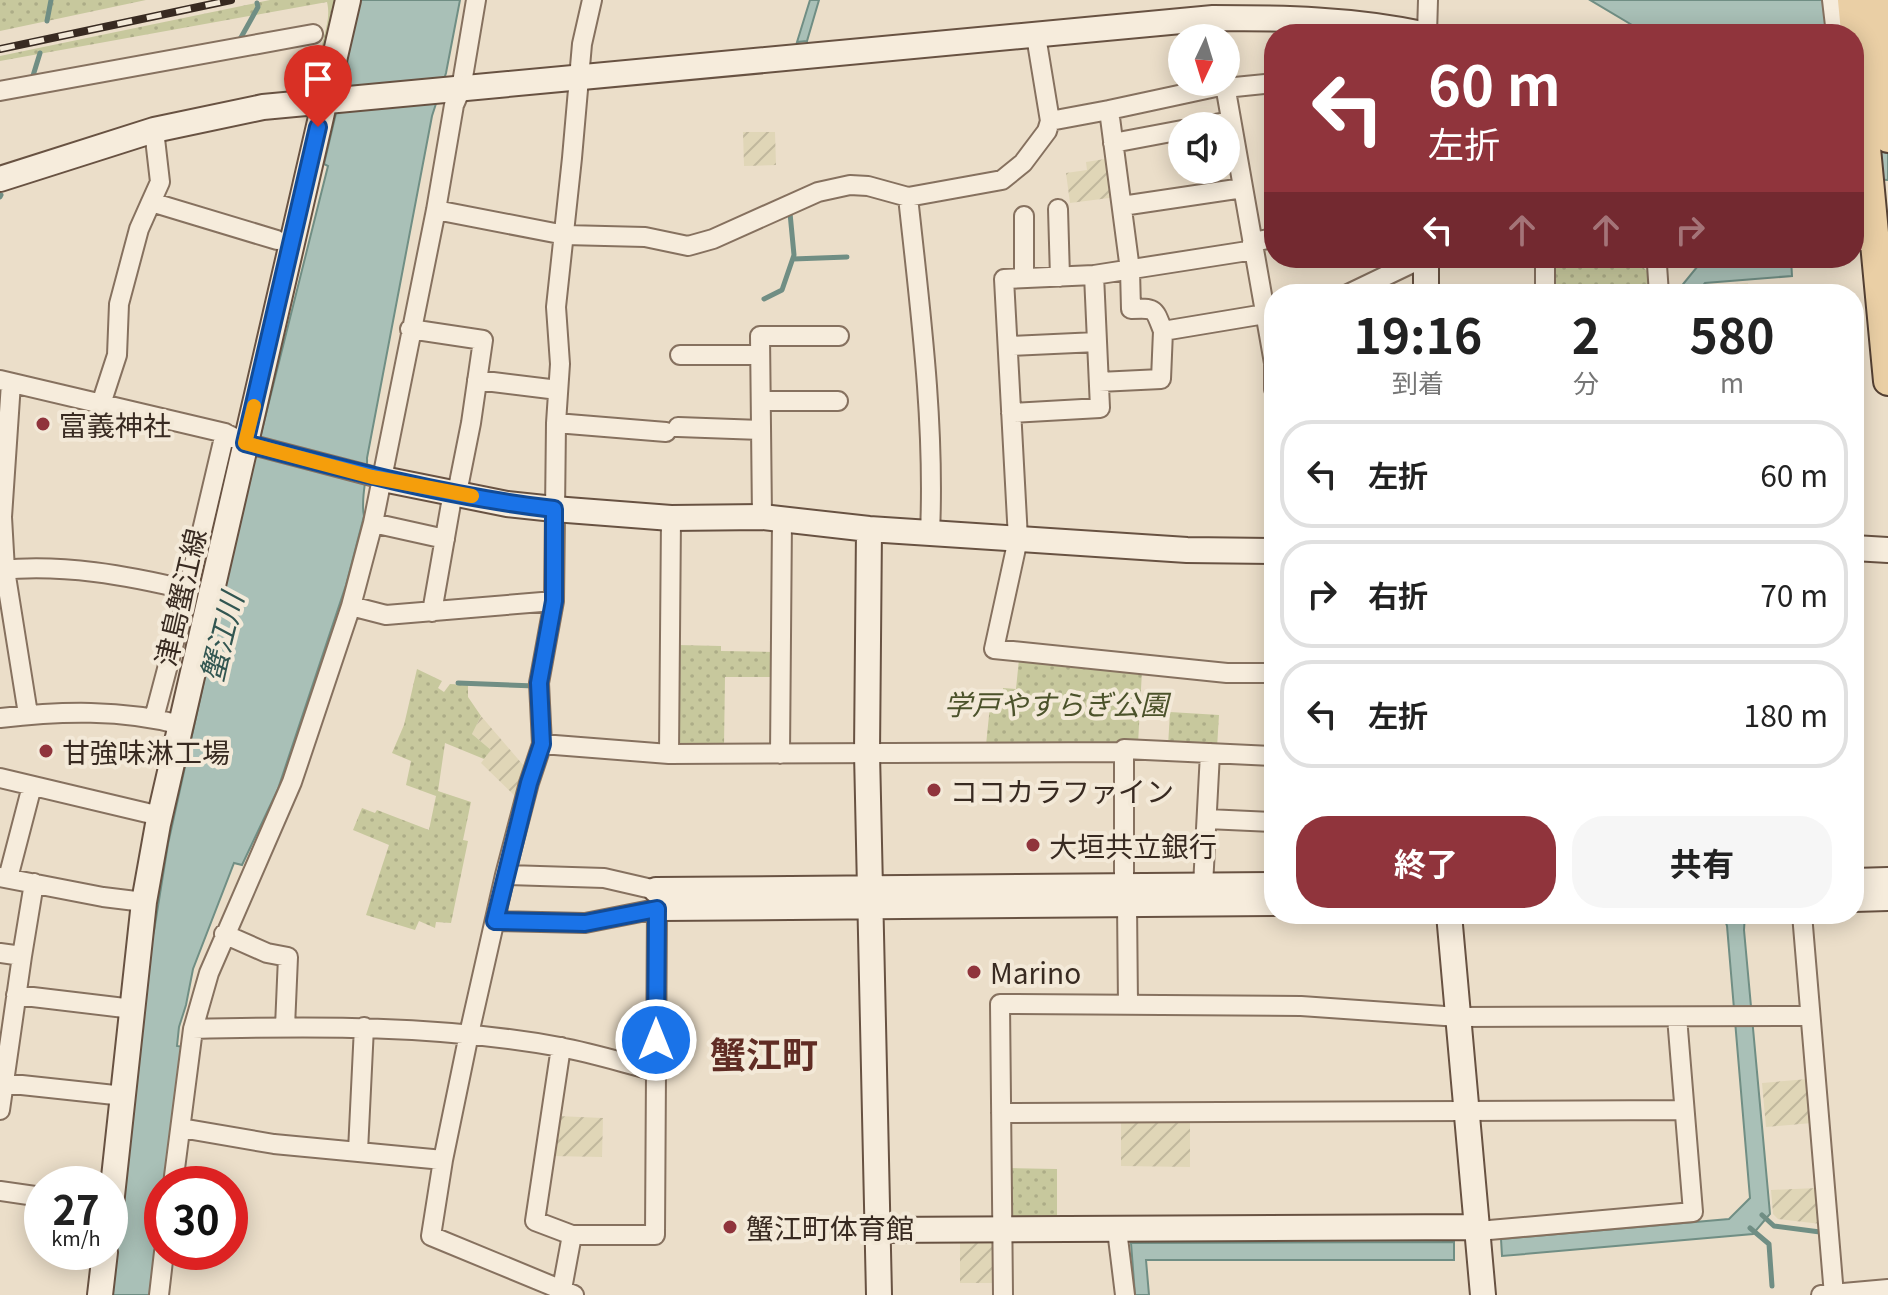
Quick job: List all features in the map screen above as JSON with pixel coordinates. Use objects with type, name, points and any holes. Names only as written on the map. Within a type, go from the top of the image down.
[{"type":"main road","points":[[1852,0],[1853,24]]},
{"type":"main road","points":[[1875,0],[1888,138]]},
{"type":"main road","points":[[1864,241],[1888,381]]},
{"type":"street","name":"津島蟹江線","points":[[115,1166],[144,902],[160,816],[240,440],[331,99],[348,0]]},
{"type":"street","points":[[176,1166],[193,1029],[209,973],[292,782],[351,606],[373,523],[377,478],[436,210],[456,89],[476,0]]},
{"type":"street","points":[[572,1235],[568,1292],[431,1236],[469,1034],[505,875],[542,744],[539,683],[554,601],[556,423],[560,364],[556,307],[582,44],[592,0]]},
{"type":"street","points":[[1425,24],[1428,0]]},
{"type":"street","points":[[1832,0],[1835,24]]},
{"type":"street","points":[[1240,25],[1288,18],[1323,24]]},
{"type":"street","points":[[0,179],[154,130],[263,107],[1036,36],[1168,30]]},
{"type":"street","points":[[0,91],[313,34]]},
{"type":"street","points":[[436,210],[565,235],[645,237],[688,246],[713,239],[818,192],[850,185],[868,186],[908,197],[1002,180],[1023,163],[1047,131],[1050,121],[1036,36]]},
{"type":"street","points":[[1240,84],[1264,83]]},
{"type":"street","points":[[1050,121],[1174,96]]},
{"type":"street","points":[[1099,382],[1161,379],[1163,331],[1156,312],[1150,308],[1131,309],[1130,270],[1109,110]]},
{"type":"street","points":[[101,404],[117,355],[119,304],[139,229],[160,182],[154,130]]},
{"type":"street","points":[[1113,143],[1168,133]]},
{"type":"street","points":[[1240,171],[1264,308]]},
{"type":"street","points":[[1122,206],[1243,188]]},
{"type":"street","points":[[908,197],[930,438],[930,533]]},
{"type":"street","points":[[151,202],[277,240]]},
{"type":"street","points":[[1058,209],[1060,277]]},
{"type":"street","points":[[1024,216],[1024,278]]},
{"type":"street","points":[[1264,242],[1130,270],[1094,275],[1004,279],[1018,539],[994,649],[1227,673],[1264,673]]},
{"type":"street","points":[[1369,284],[1403,268]]},
{"type":"street","points":[[1011,413],[1100,408],[1094,275]]},
{"type":"street","points":[[1163,331],[1264,314]]},
{"type":"street","points":[[410,329],[483,340],[432,612]]},
{"type":"street","points":[[780,754],[772,518],[761,430],[760,336],[839,336]]},
{"type":"street","points":[[1008,346],[1097,342]]},
{"type":"street","points":[[680,355],[760,355]]},
{"type":"street","points":[[477,380],[558,390]]},
{"type":"street","points":[[28,714],[2,570],[5,382],[101,404],[377,478],[507,504],[671,518],[772,518],[869,529],[1187,550],[1264,551]]},
{"type":"street","points":[[761,401],[838,401]]},
{"type":"street","points":[[556,423],[761,430]]},
{"type":"street","points":[[154,718],[188,590],[240,440]]},
{"type":"street","points":[[669,754],[671,518]]},
{"type":"street","points":[[373,523],[445,539]]},
{"type":"street","points":[[869,529],[867,753],[879,1295]]},
{"type":"street","points":[[1864,549],[1888,550]]},
{"type":"street","points":[[2,570],[52,568],[125,575],[188,590]]},
{"type":"street","points":[[351,606],[386,615],[554,601]]},
{"type":"street","points":[[0,718],[72,712],[154,718],[181,725]]},
{"type":"street","points":[[542,744],[669,754],[1124,752],[1124,749],[1264,756]]},
{"type":"street","points":[[1124,752],[1128,1005]]},
{"type":"street","points":[[1203,886],[1210,753]]},
{"type":"street","points":[[0,778],[160,816]]},
{"type":"street","points":[[32,786],[4,878],[144,902]]},
{"type":"street","points":[[1207,819],[1264,822]]},
{"type":"street","points":[[505,875],[604,878],[658,902]]},
{"type":"street","points":[[1864,881],[1888,880]]},
{"type":"street","points":[[0,1110],[34,883]]},
{"type":"street","points":[[1126,895],[1203,886],[1264,885]]},
{"type":"street","points":[[495,921],[585,923],[658,902],[1126,895],[1264,902]]},
{"type":"street","points":[[1864,899],[1888,898]]},
{"type":"street","points":[[561,1047],[535,1221],[572,1235],[655,1235],[658,902]]},
{"type":"street","points":[[1450,924],[1483,1295]]},
{"type":"street","points":[[1803,924],[1834,1294]]},
{"type":"street","points":[[224,934],[267,953],[288,957],[285,1027]]},
{"type":"street","points":[[0,953],[22,956]]},
{"type":"street","points":[[16,995],[133,1009]]},
{"type":"street","points":[[1003,1295],[1000,1004],[1301,1006],[1459,1017],[1810,1016]]},
{"type":"street","points":[[877,1230],[1478,1229],[1693,1212],[1677,1017]]},
{"type":"street","points":[[193,1029],[364,1027],[469,1034],[561,1047],[656,1071]]},
{"type":"street","points":[[358,1151],[364,1027]]},
{"type":"street","points":[[2,1081],[124,1096]]},
{"type":"street","points":[[1001,1113],[1684,1110]]},
{"type":"street","points":[[181,1128],[274,1144],[443,1160]]},
{"type":"street","points":[[0,1191],[24,1194]]},
{"type":"street","points":[[1117,1230],[1125,1295]]},
{"type":"street","points":[[100,1295],[103,1270]]},
{"type":"street","points":[[159,1295],[162,1270]]},
{"type":"street","points":[[1821,1295],[1888,1289]]},
{"type":"shaded area","points":[[743,132],[775,132],[776,165],[744,166]]},
{"type":"shaded area","points":[[1111,158],[1117,197],[1070,203],[1066,173],[1087,170],[1086,162]]},
{"type":"shaded area","points":[[481,716],[524,766],[516,797],[481,763],[491,750],[472,734]]},
{"type":"shaded area","points":[[1808,1079],[1812,1123],[1766,1127],[1762,1083]]},
{"type":"shaded area","points":[[557,1116],[603,1118],[602,1157],[550,1156]]},
{"type":"shaded area","points":[[1121,1120],[1190,1120],[1190,1167],[1121,1166]]},
{"type":"shaded area","points":[[1817,1188],[1821,1224],[1778,1219],[1773,1214],[1771,1190]]},
{"type":"shaded area","points":[[960,1243],[992,1243],[999,1249],[999,1283],[960,1283]]},
{"type":"green space","points":[[0,0],[146,0],[0,31]]},
{"type":"green space","points":[[270,0],[341,0],[323,71],[321,52],[328,20],[327,2],[0,61],[0,56]]},
{"type":"green space","points":[[1552,268],[1643,268],[1648,272],[1651,284],[1552,284]]},
{"type":"green space","points":[[678,645],[721,646],[721,651],[774,652],[774,677],[725,677],[724,746],[684,746],[678,741]]},
{"type":"green space","name":"学戸やすらぎ公園","points":[[1019,659],[1142,671],[1138,744],[986,745],[990,706],[1002,706],[1003,688],[1016,689]]},
{"type":"green space","points":[[417,669],[442,681],[438,688],[444,692],[450,684],[468,685],[468,697],[481,716],[472,734],[491,750],[484,759],[445,743],[438,791],[471,802],[463,840],[468,841],[451,923],[436,922],[435,928],[419,921],[415,930],[366,915],[389,845],[353,830],[362,808],[375,813],[377,810],[429,830],[436,796],[406,785],[411,761],[392,753],[404,725]]},
{"type":"green space","points":[[1170,712],[1219,715],[1217,748],[1168,746]]},
{"type":"green space","points":[[1010,1168],[1057,1169],[1057,1217],[1015,1217],[1009,1212]]},
{"type":"water","name":"蟹江川","points":[[357,0],[460,0],[446,73],[432,116],[367,458],[364,516],[346,585],[278,789],[242,865],[234,863],[193,969],[179,1027],[177,1046],[184,1047],[171,1166],[144,1166],[144,1270],[158,1270],[155,1295],[110,1295],[113,1270],[128,1270],[127,1166],[150,946],[168,844],[239,522],[328,166],[324,164],[345,75],[350,70],[346,58]]},
{"type":"water","points":[[810,0],[819,0],[807,41],[797,42]]},
{"type":"water","points":[[1590,0],[1888,0],[1888,180],[1864,179],[1864,24],[1630,24]]},
{"type":"water","points":[[1696,268],[1792,268],[1792,276],[1683,284]]},
{"type":"water","points":[[1744,924],[1770,1214],[1753,1234],[1502,1256],[1501,1239],[1729,1219],[1750,1198],[1727,926]]},
{"type":"water","points":[[1454,1242],[1454,1260],[1146,1260],[1149,1295],[1135,1295],[1131,1243]]},
{"type":"waterway","points":[[47,21],[51,0]]},
{"type":"waterway","points":[[239,41],[258,7],[257,3]]},
{"type":"waterway","points":[[32,79],[40,53]]},
{"type":"waterway","points":[[764,299],[782,290],[794,255],[790,213]]},
{"type":"waterway","points":[[793,259],[847,257]]},
{"type":"waterway","points":[[458,683],[535,686]]},
{"type":"waterway","points":[[1762,1215],[1774,1226],[1820,1232]]},
{"type":"waterway","points":[[1750,1228],[1769,1244],[1772,1286]]},
{"type":"railway","points":[[0,49],[231,0]]},
{"type":"slow traffic","points":[[254,406],[245,443],[372,477],[472,496]]},
{"type":"place","name":"富義神社","points":[[43,424]]},
{"type":"place","name":"甘強味淋工場","points":[[46,751]]},
{"type":"place","name":"ココカラファイン","points":[[934,790]]},
{"type":"place","name":"大垣共立銀行","points":[[1033,845]]},
{"type":"place","name":"Marino","points":[[974,972]]},
{"type":"place","name":"蟹江町体育館","points":[[730,1227]]},
{"type":"district","name":"蟹江町","points":[[764,1052]]},
{"type":"route","points":[[318,127],[245,443],[372,477],[507,504],[554,509],[554,601],[539,683],[542,744],[529,783],[495,921],[585,923],[657,909],[656,1040]]}]
